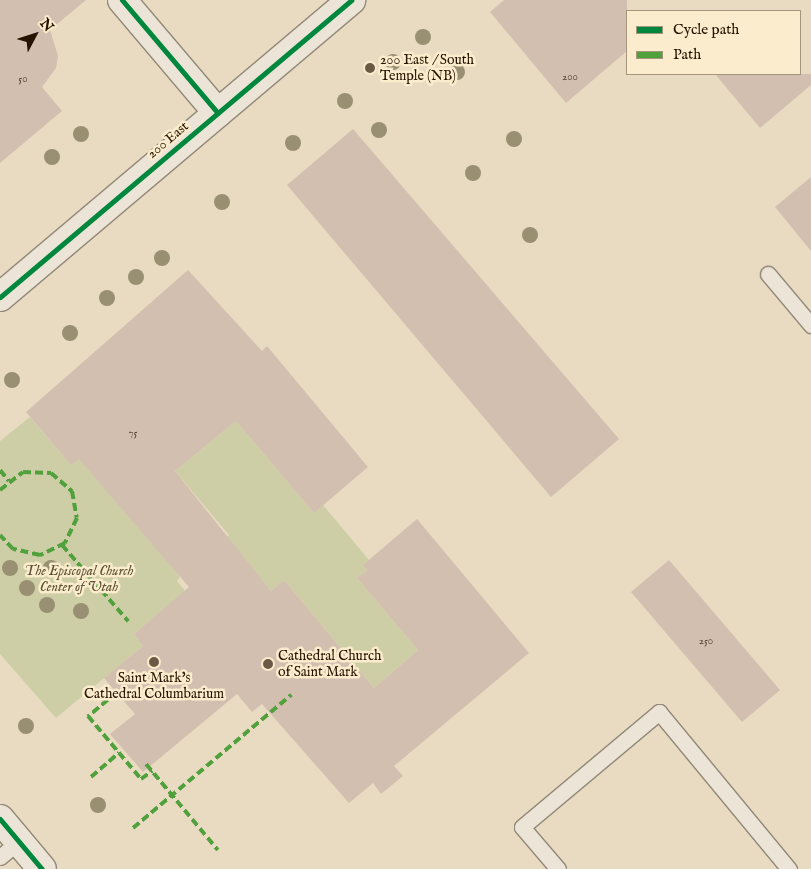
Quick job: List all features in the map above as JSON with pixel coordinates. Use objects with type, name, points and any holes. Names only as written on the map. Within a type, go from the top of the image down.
[{"type":"street","points":[[122,0],[218,113]]},
{"type":"street","name":"200 East","points":[[0,298],[351,0]]},
{"type":"street","points":[[0,819],[9,849],[42,869]]},
{"type":"lane","points":[[768,274],[811,325]]},
{"type":"lane","points":[[558,869],[522,826],[659,712],[789,869]]},
{"type":"green space","name":"The Episcopal Church Center of Utah","points":[[30,417],[71,465],[94,446],[180,577],[177,581],[185,591],[134,634],[143,646],[56,718],[0,654],[0,441]]},
{"type":"green space","points":[[236,421],[314,513],[323,505],[369,560],[363,565],[367,570],[357,578],[418,650],[374,688],[284,580],[271,591],[252,568],[190,569],[229,535],[175,471]]},
{"type":"building","points":[[0,0],[86,0],[50,30],[58,56],[56,68],[42,87],[62,111],[0,163]]},
{"type":"building","points":[[504,0],[627,0],[626,52],[566,103],[490,12]]},
{"type":"building","points":[[811,74],[811,85],[760,128],[716,75]]},
{"type":"building","points":[[353,129],[619,439],[551,497],[287,185]]},
{"type":"building","points":[[811,177],[811,251],[775,207]]},
{"type":"building","points":[[188,270],[262,351],[267,346],[368,467],[314,513],[236,421],[175,471],[271,591],[284,580],[374,688],[418,650],[357,578],[367,570],[363,565],[417,519],[529,653],[394,766],[403,776],[381,794],[373,783],[349,803],[262,704],[252,712],[237,694],[143,772],[110,734],[135,714],[104,678],[143,646],[134,634],[189,587],[79,459],[71,465],[26,412]]},
{"type":"building","points":[[669,560],[780,690],[742,722],[631,592]]},
{"type":"marked path","points":[[0,470],[9,481]]},
{"type":"marked path","points":[[0,490],[23,472],[51,473],[72,491],[77,518],[65,543],[40,555],[13,549],[0,535]]},
{"type":"marked path","points":[[62,545],[128,621]]},
{"type":"marked path","points":[[117,692],[88,716],[141,779],[152,771]]},
{"type":"marked path","points":[[133,828],[291,695]]},
{"type":"marked path","points":[[91,777],[119,753]]},
{"type":"marked path","points":[[146,764],[218,850]]},
{"type":"cycle path","points":[[122,0],[218,113]]},
{"type":"cycle path","points":[[0,297],[351,0]]},
{"type":"cycle path","points":[[0,819],[42,869]]},
{"type":"place","name":"200 East / South Temple (NB)","points":[[370,68]]},
{"type":"place","name":"Saint Mark's Cathedral Columbarium","points":[[154,662]]},
{"type":"place","name":"Cathedral Church of Saint Mark","points":[[268,664]]}]
